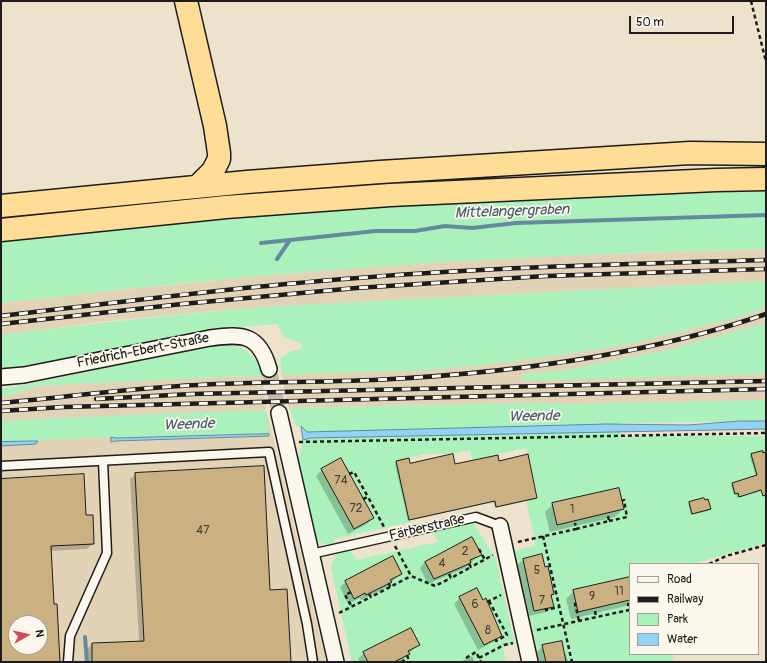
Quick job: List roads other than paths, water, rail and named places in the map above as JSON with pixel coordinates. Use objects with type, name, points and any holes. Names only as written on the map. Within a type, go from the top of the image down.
[{"type":"highway","points":[[186,1],[215,126],[219,153],[219,159],[216,165],[198,186]]},
{"type":"highway","points":[[1,206],[198,186],[380,172],[682,154],[766,154]]},
{"type":"highway","points":[[1,230],[219,208],[382,196],[708,180],[766,180]]},
{"type":"street","name":"Friedrich-Ebert-Straße","points":[[1,377],[24,375],[202,339],[231,335],[246,338],[257,344],[262,349],[269,369]]},
{"type":"street","points":[[279,413],[336,662]]},
{"type":"street","name":"Färberstraße","points":[[500,526],[530,662]]},
{"type":"lane","points":[[1,466],[269,452],[314,662]]},
{"type":"lane","points":[[68,662],[70,636],[107,553],[103,461]]},
{"type":"lane","name":"Färberstraße","points":[[311,554],[476,517],[500,526]]},
{"type":"water","points":[[740,421],[766,421],[766,429],[310,438],[303,440],[301,426],[307,432],[607,424],[688,425]]},
{"type":"water","points":[[269,434],[269,436],[111,442],[111,437]]},
{"type":"water","points":[[38,441],[36,444],[1,446],[1,442]]},
{"type":"waterway","name":"Mittelangergraben","points":[[261,243],[376,231],[415,231],[445,226],[472,228],[516,223],[766,215]]},
{"type":"waterway","points":[[277,259],[290,240]]},
{"type":"waterway","points":[[85,637],[87,662]]},
{"type":"tunnel","points":[[269,369],[279,413]]},
{"type":"railway","points":[[1,316],[224,290],[409,274],[562,266],[766,260]]},
{"type":"railway","points":[[1,324],[182,304],[356,288],[546,276],[766,269]]},
{"type":"railway","points":[[1,403],[173,386],[392,379],[487,372],[629,351],[721,328],[766,314]]},
{"type":"railway","points":[[96,399],[192,394],[766,381]]},
{"type":"railway","points":[[1,411],[63,407],[766,389]]},
{"type":"water label","name":"Weende","points":[[534,417]]},
{"type":"water label","name":"Weende","points":[[189,425]]}]
